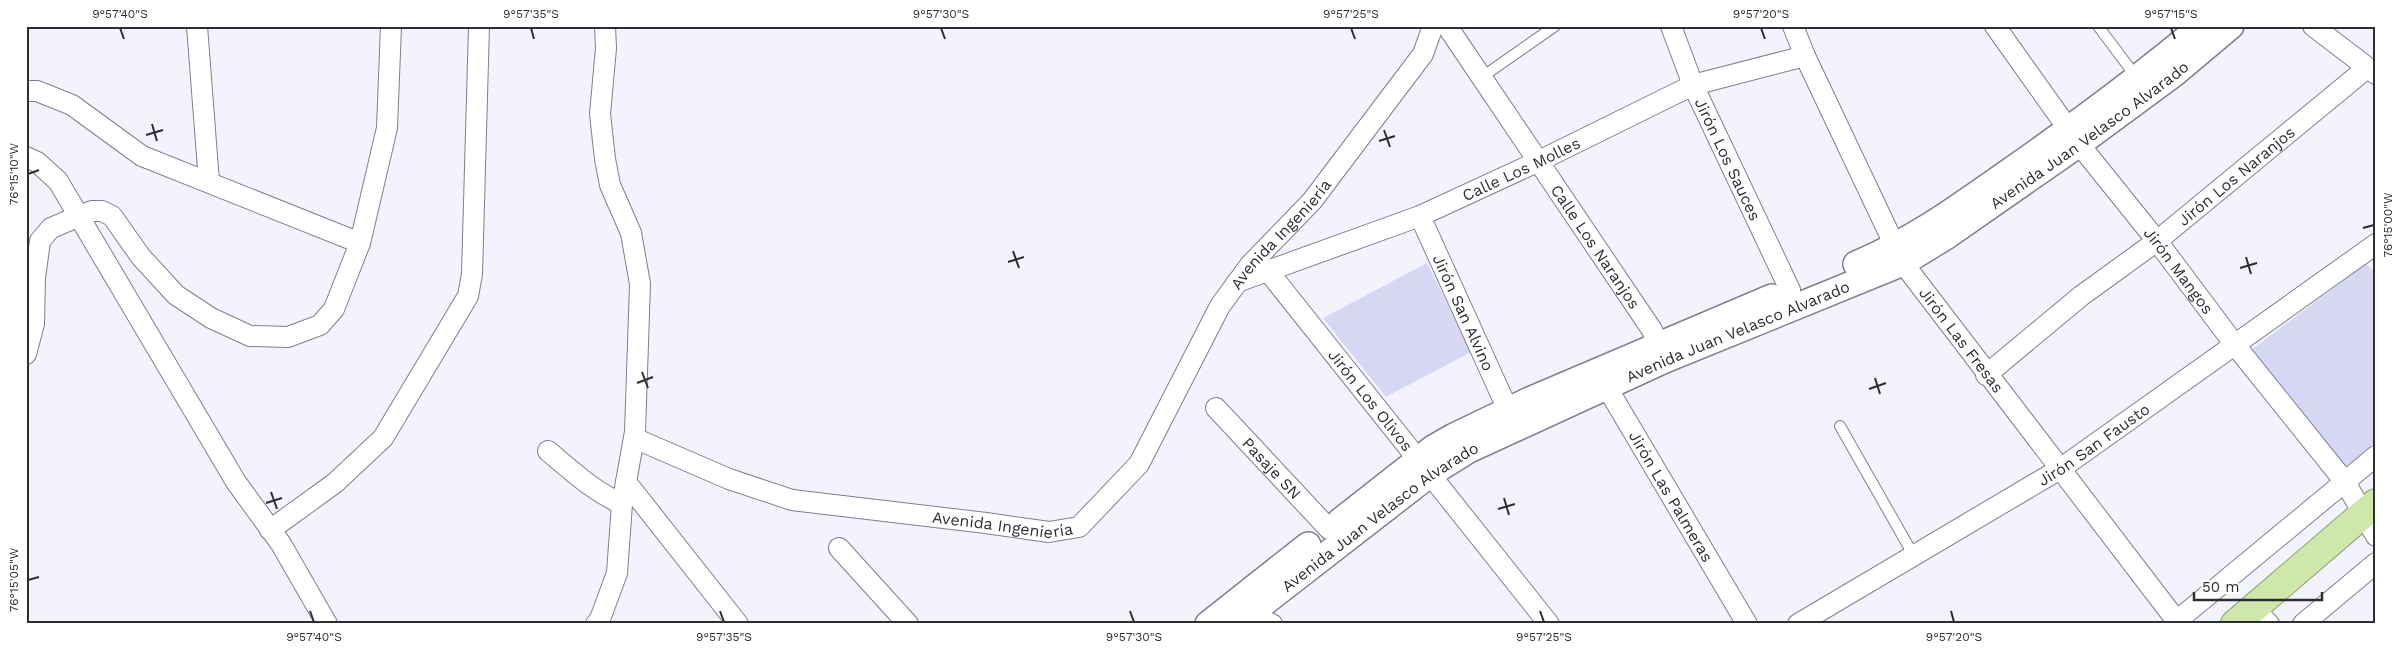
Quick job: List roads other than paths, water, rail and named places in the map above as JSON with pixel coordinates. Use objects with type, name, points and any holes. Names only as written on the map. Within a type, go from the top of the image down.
[{"type":"highway","points":[[2253,619],[2372,518]]},
{"type":"street","points":[[197,26],[209,182]]},
{"type":"street","points":[[26,354],[34,324],[35,278],[40,241],[51,228],[92,211],[102,211],[112,216],[141,257],[176,295],[211,318],[250,336],[288,337],[320,326],[334,308],[360,243],[387,128],[391,26]]},
{"type":"street","points":[[270,530],[335,483],[383,438],[468,296],[472,274],[479,26]]},
{"type":"street","points":[[596,624],[600,619],[617,573],[622,504],[634,438],[640,284],[630,233],[610,185],[605,159],[600,114],[606,48],[605,26]]},
{"type":"street","name":"Avenida Ingeniería","points":[[634,438],[729,479],[792,500],[1049,532],[1079,526],[1139,464],[1220,306],[1250,264],[1318,193],[1423,54],[1433,26]]},
{"type":"street","name":"Calle Los Naranjos","points":[[1446,26],[1540,161],[1652,330],[1658,344]]},
{"type":"street","name":"Jirón Los Sauces","points":[[1672,26],[1693,85],[1790,290]]},
{"type":"street","name":"Jirón Las Fresas","points":[[1793,26],[1805,56],[1899,255],[1986,375],[2060,469],[2176,623]]},
{"type":"street","name":"Jirón Mangos","points":[[1995,26],[2074,137],[2372,518]]},
{"type":"street","name":"Avenida Juan Velasco Alvarado","points":[[1242,620],[1424,467],[1454,436],[1508,410],[1674,356],[1899,255],[1947,236],[2074,137],[2137,78],[2201,26]]},
{"type":"street","name":"Avenida Juan Velasco Alvarado","points":[[2074,137],[2174,74],[2231,26]]},
{"type":"street","points":[[2313,26],[2372,71]]},
{"type":"street","name":"Calle Los Molles","points":[[1237,282],[1420,216],[1540,161],[1693,85],[1805,56]]},
{"type":"street","name":"Jirón Los Naranjos","points":[[1986,375],[2081,296],[2157,241],[2372,71]]},
{"type":"street","points":[[26,91],[37,91],[72,104],[142,156],[360,243]]},
{"type":"street","points":[[26,157],[37,162],[58,181],[236,482],[270,530],[327,624]]},
{"type":"street","name":"Jirón San Alvino","points":[[1420,216],[1508,410]]},
{"type":"street","name":"Jirón San Fausto","points":[[1798,624],[2060,469],[2376,244]]},
{"type":"street","name":"Avenida Juan Velasco Alvarado","points":[[1208,624],[1329,529],[1424,467],[1469,450],[1601,379],[1658,344],[1790,290],[1899,255]]},
{"type":"street","name":"Jirón Los Olivos","points":[[1268,271],[1549,624]]},
{"type":"street","name":"Jirón Las Palmeras","points":[[1601,379],[1747,624]]},
{"type":"street","name":"Pasaje SN","points":[[1216,408],[1329,529]]},
{"type":"street","points":[[548,451],[604,496],[622,504]]},
{"type":"street","points":[[2176,623],[2376,456]]},
{"type":"street","points":[[626,482],[738,624]]},
{"type":"street","points":[[839,548],[908,624]]},
{"type":"street","points":[[2303,624],[2376,563]]},
{"type":"street","points":[[1242,620],[1272,624]]},
{"type":"lane","points":[[1482,77],[1555,26]]},
{"type":"lane","points":[[2098,26],[2137,78]]},
{"type":"lane","points":[[1840,426],[1914,556]]}]
